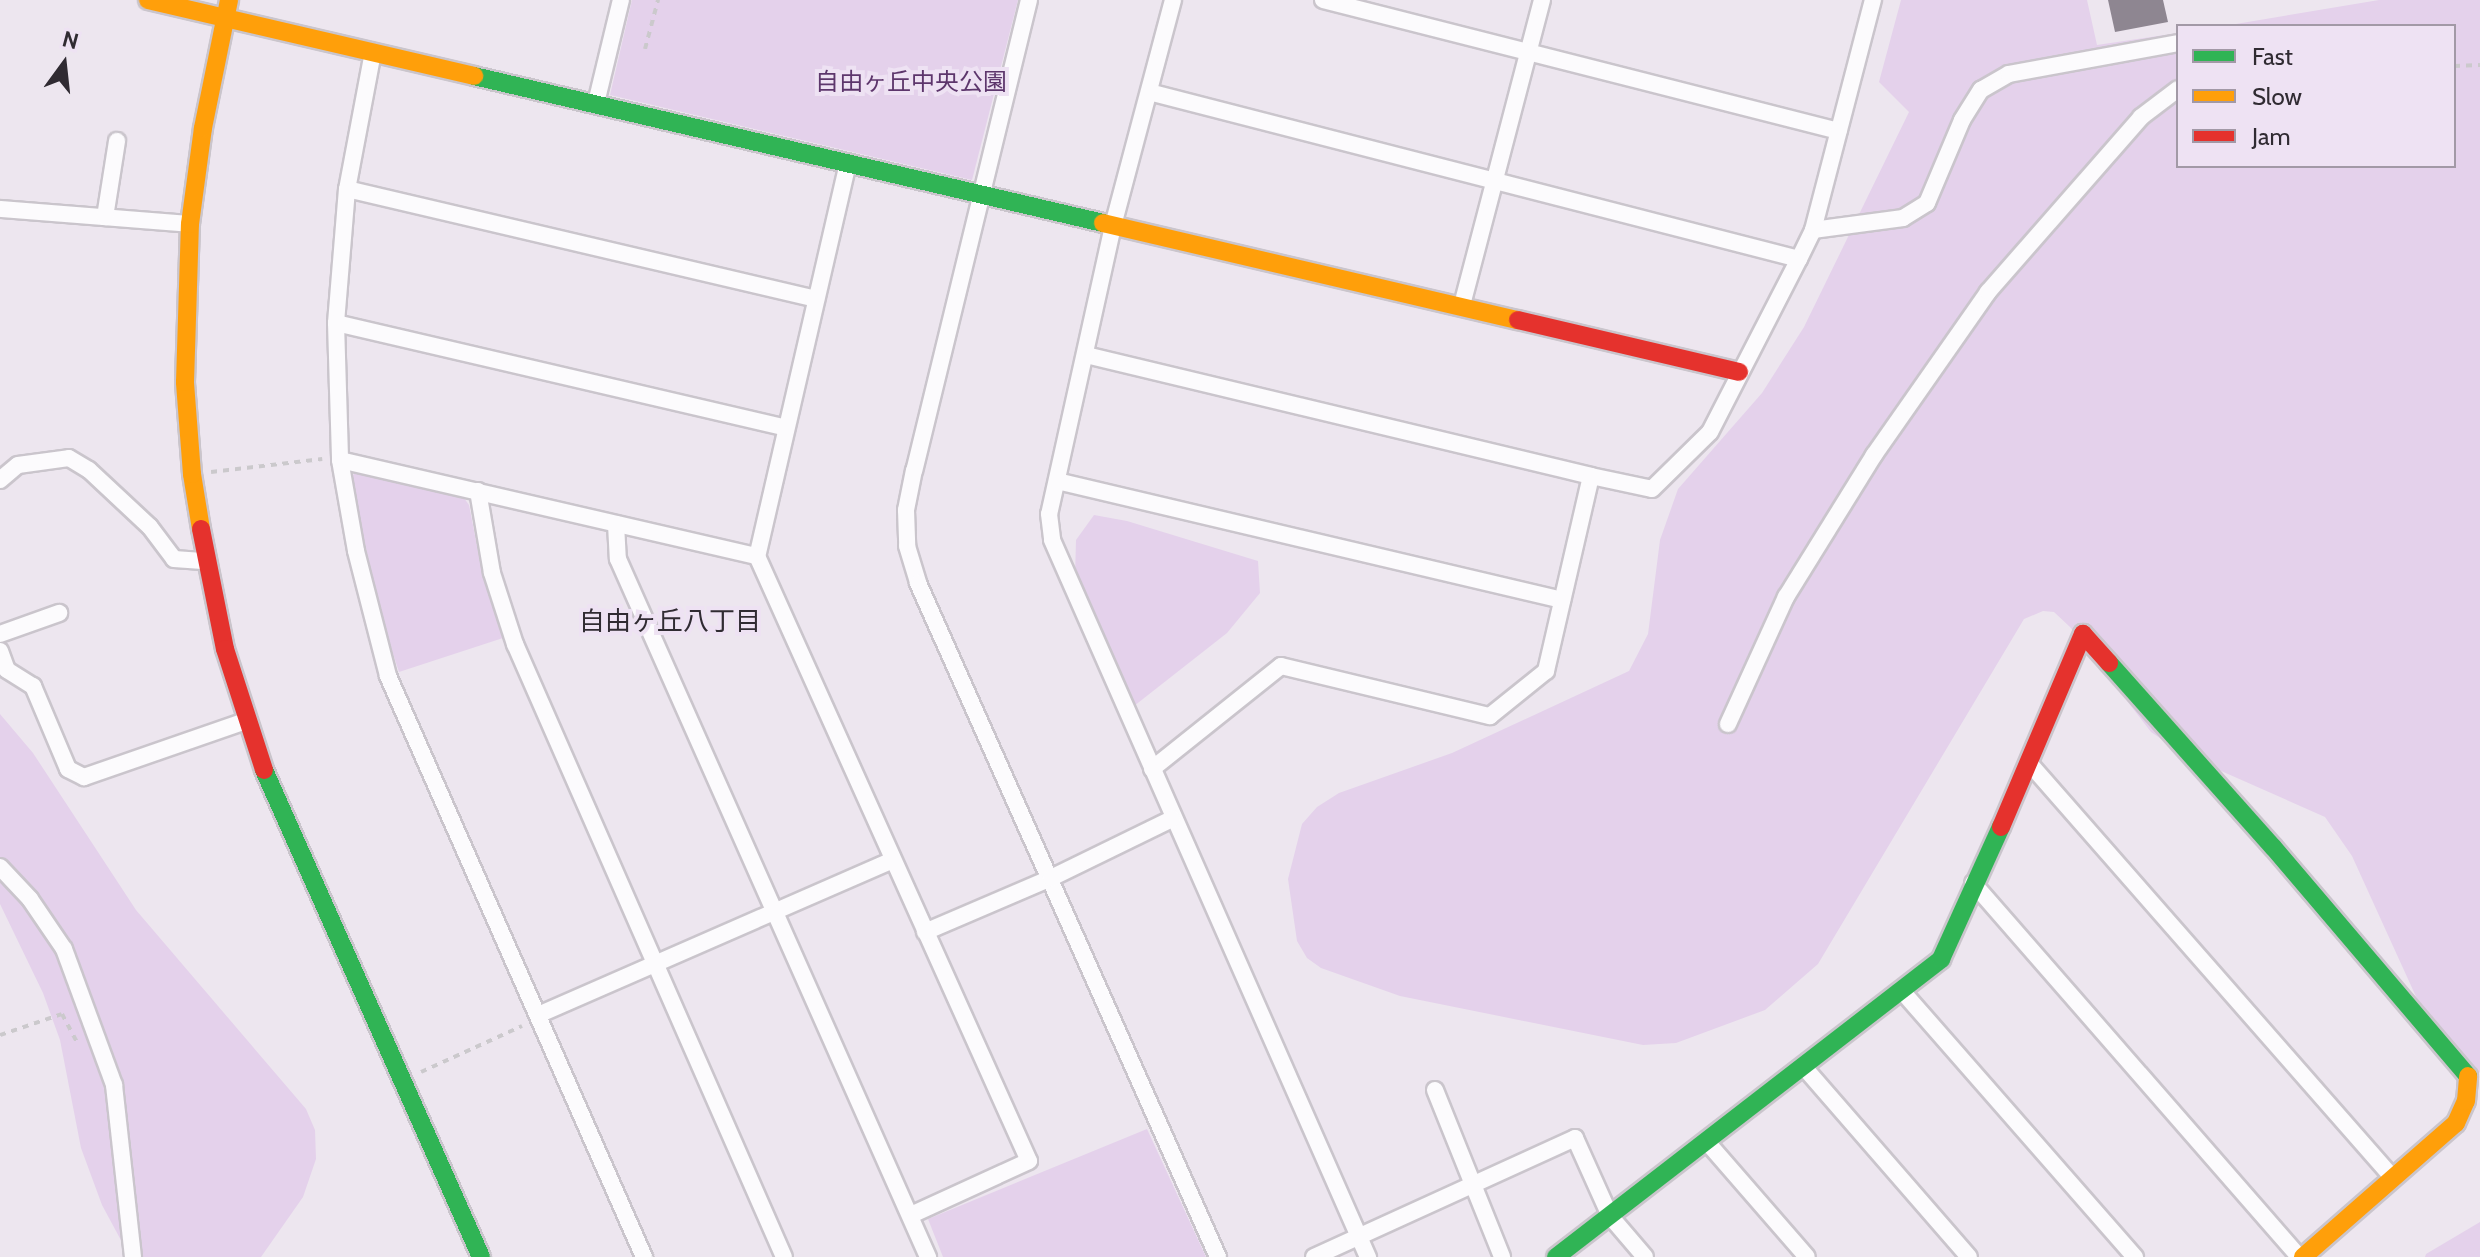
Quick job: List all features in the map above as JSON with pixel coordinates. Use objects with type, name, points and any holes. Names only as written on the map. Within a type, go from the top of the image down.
[{"type":"street","points":[[148,0],[1739,372]]},
{"type":"street","points":[[229,0],[203,128],[190,224],[185,382],[192,474],[206,561],[225,649],[246,721],[302,862],[481,1257]]},
{"type":"street","points":[[596,103],[621,0]]},
{"type":"street","points":[[1029,0],[911,484],[906,510],[907,546],[918,583],[1218,1257]]},
{"type":"street","points":[[1173,0],[1113,226],[1049,514],[1052,540],[1172,819],[1368,1257]]},
{"type":"street","points":[[1323,0],[1839,131]]},
{"type":"street","points":[[1462,305],[1542,0]]},
{"type":"street","points":[[1086,355],[1652,489],[1710,432],[1813,230],[1868,1]]},
{"type":"street","points":[[1813,230],[1903,218],[1927,203],[1962,120],[1981,90],[2009,74],[2176,43]]},
{"type":"street","points":[[373,52],[347,189],[336,323],[340,460],[356,551],[388,676],[644,1257]]},
{"type":"street","points":[[1728,724],[1786,597],[1874,455],[1988,292],[2141,117],[2176,91]]},
{"type":"street","points":[[1149,92],[1799,259]]},
{"type":"street","points":[[105,217],[117,141]]},
{"type":"street","points":[[848,163],[757,556],[1029,1161],[911,1215]]},
{"type":"street","points":[[347,189],[816,299]]},
{"type":"street","points":[[0,209],[190,224]]},
{"type":"street","points":[[336,323],[786,428]]},
{"type":"street","points":[[0,480],[18,465],[69,458],[89,470],[150,527],[174,559],[206,561]]},
{"type":"street","points":[[340,460],[757,556]]},
{"type":"street","points":[[1152,769],[1281,666],[1490,716],[1546,671],[1591,476]]},
{"type":"street","points":[[1057,481],[1562,600]]},
{"type":"street","points":[[478,491],[492,573],[515,644],[784,1257]]},
{"type":"street","points":[[616,524],[618,559],[928,1257]]},
{"type":"street","points":[[0,634],[59,613]]},
{"type":"street","points":[[1556,1257],[1941,959],[1973,883],[2030,764],[2083,634],[2273,847],[2469,1077],[2466,1101],[2456,1123],[2301,1257],[1973,883]]},
{"type":"street","points":[[0,651],[7,670],[33,686],[68,769],[84,777],[246,721]]},
{"type":"street","points":[[2030,764],[2393,1178]]},
{"type":"street","points":[[925,932],[1051,878],[1172,819]]},
{"type":"street","points":[[538,1017],[893,860]]},
{"type":"street","points":[[0,867],[30,899],[64,949],[114,1085],[133,1257]]},
{"type":"street","points":[[1902,991],[2135,1257]]},
{"type":"street","points":[[1803,1066],[1969,1257]]},
{"type":"street","points":[[1435,1090],[1502,1257]]},
{"type":"street","points":[[1314,1257],[1575,1138],[1610,1216],[1645,1257]]},
{"type":"street","points":[[1707,1142],[1807,1257]]},
{"type":"path","points":[[645,49],[658,0]]},
{"type":"path","points":[[2456,66],[2480,65]]},
{"type":"path","points":[[192,474],[340,460]]},
{"type":"path","points":[[0,1035],[62,1014],[81,1051]]},
{"type":"path","points":[[401,1080],[538,1017]]},
{"type":"green space","name":"自由ヶ丘中央公園","points":[[632,0],[1018,0],[972,180],[610,95]]},
{"type":"green space","points":[[1901,0],[2087,0],[2097,45],[2176,33],[2176,168],[2456,168],[2456,24],[2236,24],[2379,0],[2480,0],[2480,1073],[2418,1001],[2352,856],[2325,817],[2185,755],[2151,732],[2070,627],[2054,612],[2043,611],[2024,619],[1818,964],[1765,1010],[1676,1043],[1643,1045],[1400,996],[1321,968],[1307,958],[1297,941],[1288,879],[1302,824],[1317,807],[1339,793],[1452,753],[1629,671],[1648,634],[1660,540],[1678,489],[1762,393],[1804,327],[1909,112],[1879,82]]},
{"type":"green space","points":[[356,472],[464,498],[469,505],[482,571],[503,638],[399,672],[383,623],[350,478]]},
{"type":"green space","points":[[1094,515],[1127,521],[1258,561],[1260,593],[1227,633],[1134,706],[1075,577],[1076,540]]},
{"type":"green space","points":[[0,714],[33,753],[136,910],[306,1109],[315,1130],[316,1159],[303,1197],[261,1257],[130,1257],[102,1205],[81,1148],[60,1040],[43,993],[0,904]]},
{"type":"green space","points":[[1147,1129],[1206,1257],[943,1257],[928,1219]]},
{"type":"green space","points":[[2480,1222],[2480,1257],[2425,1257],[2426,1254]]},
{"type":"building","points":[[2108,0],[2163,0],[2168,22],[2115,32]]},
{"type":"traffic: fast","points":[[474,76],[1103,223]]},
{"type":"traffic: fast","points":[[2109,663],[2273,847],[2468,1076]]},
{"type":"traffic: fast","points":[[264,770],[481,1257]]},
{"type":"traffic: fast","points":[[1556,1257],[1941,959],[2001,827]]},
{"type":"traffic: slow","points":[[148,0],[474,76]]},
{"type":"traffic: slow","points":[[201,529],[192,474],[185,382],[190,224],[203,128],[229,0]]},
{"type":"traffic: slow","points":[[1103,223],[1518,320]]},
{"type":"traffic: slow","points":[[2303,1257],[2456,1123],[2466,1101],[2468,1076]]},
{"type":"traffic: jam","points":[[1518,320],[1739,372]]},
{"type":"traffic: jam","points":[[201,529],[225,649],[264,770]]},
{"type":"traffic: jam","points":[[2001,827],[2083,634],[2109,663]]},
{"type":"district","name":"自由ヶ丘八丁目","points":[[670,622]]}]
